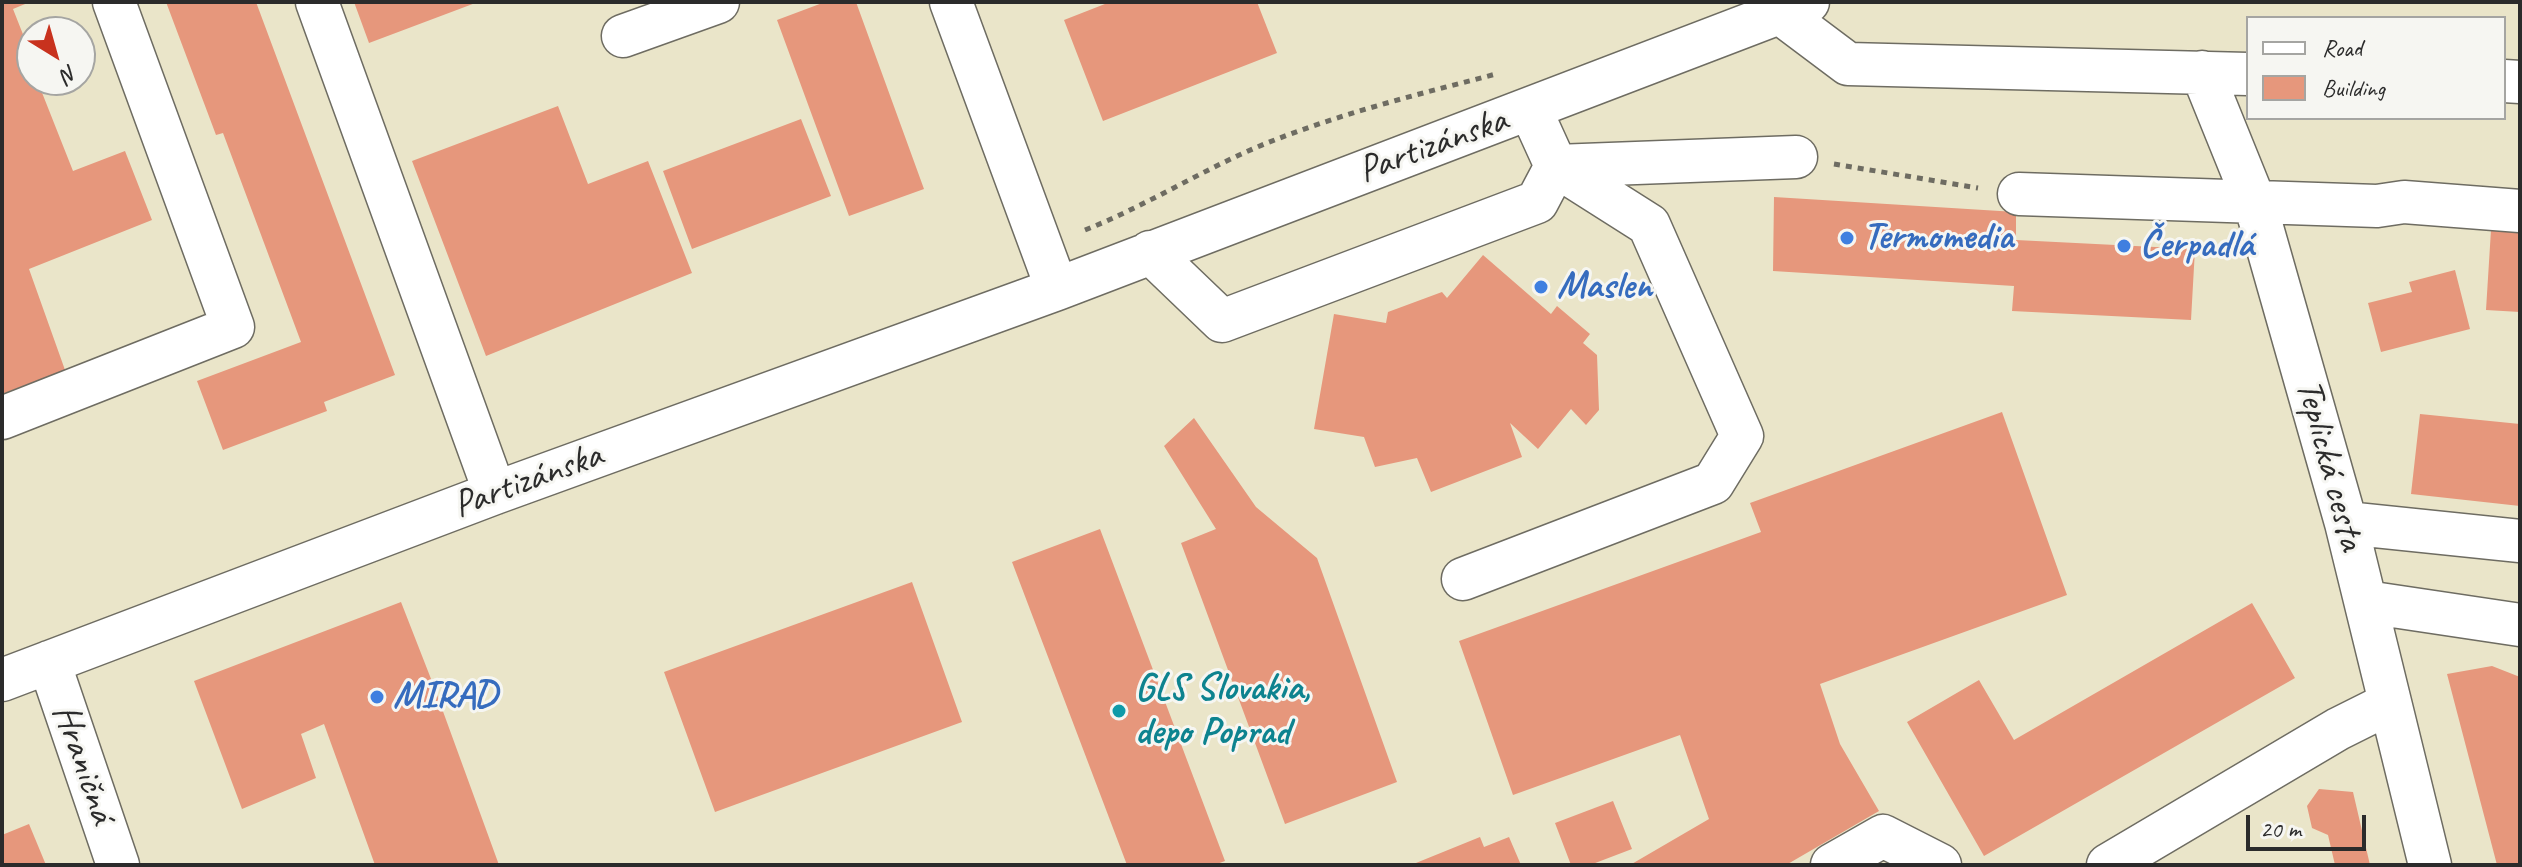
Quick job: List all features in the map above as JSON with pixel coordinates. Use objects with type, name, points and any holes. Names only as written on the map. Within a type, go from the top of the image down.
[{"type":"street","points":[[2,418],[233,327],[114,2]]},
{"type":"street","points":[[317,2],[495,493]]},
{"type":"street","points":[[623,36],[718,2]]},
{"type":"street","points":[[951,2],[1057,289]]},
{"type":"street","points":[[1794,8],[1848,64],[2246,74]]},
{"type":"street","name":"Partizánska","points":[[2,680],[495,493],[1057,289],[1531,111],[1794,8]]},
{"type":"street","name":"Teplická cesta","points":[[2202,72],[2255,203],[2346,523],[2430,865]]},
{"type":"street","points":[[1463,579],[1713,483],[1742,436],[1649,225],[1556,166],[1531,111]]},
{"type":"street","points":[[1556,166],[1796,157]]},
{"type":"street","points":[[1150,252],[1222,321],[1537,202],[1556,166]]},
{"type":"street","points":[[2019,194],[2377,206],[2404,202],[2520,211]]},
{"type":"street","points":[[2346,523],[2520,541]]},
{"type":"street","points":[[2366,602],[2520,625]]},
{"type":"street","name":"Hraničná","points":[[49,662],[118,865]]},
{"type":"street","points":[[2108,865],[2338,729],[2390,703]]},
{"type":"street","points":[[1832,865],[1883,836],[1940,865]]},
{"type":"path","points":[[1042,248],[1125,214],[1265,144],[1358,110],[1502,72]]},
{"type":"path","points":[[1796,157],[2019,194]]},
{"type":"building","points":[[2,2],[30,2],[13,9],[16,17],[16,96],[43,96],[73,171],[125,151],[152,220],[29,269],[65,370],[2,394]]},
{"type":"building","points":[[166,2],[256,2],[395,375],[324,402],[327,411],[223,450],[197,381],[301,342],[223,133],[216,135]]},
{"type":"building","points":[[354,2],[478,2],[369,43]]},
{"type":"building","points":[[825,2],[856,2],[924,189],[849,216],[777,20]]},
{"type":"building","points":[[1110,2],[1257,2],[1277,53],[1103,121],[1064,20]]},
{"type":"building","points":[[558,106],[588,184],[648,161],[692,273],[486,356],[412,161]]},
{"type":"building","points":[[801,119],[831,196],[692,249],[663,171]]},
{"type":"building","points":[[1774,197],[2016,212],[2016,240],[2195,249],[2191,320],[2012,311],[2014,286],[1773,271]]},
{"type":"building","points":[[2491,230],[2520,231],[2520,312],[2486,310]]},
{"type":"building","points":[[1483,255],[1551,314],[1557,306],[1590,334],[1583,343],[1597,355],[1599,410],[1586,425],[1571,409],[1538,449],[1510,423],[1522,457],[1431,492],[1417,458],[1375,467],[1364,437],[1314,429],[1334,314],[1386,323],[1388,312],[1442,292],[1447,298]]},
{"type":"building","points":[[2455,270],[2470,329],[2381,352],[2368,303],[2412,292],[2409,282]]},
{"type":"building","points":[[2002,412],[2067,595],[1820,684],[1840,744],[1879,811],[1786,865],[1630,865],[1709,819],[1680,735],[1513,795],[1459,641],[1761,532],[1750,503]]},
{"type":"building","points":[[2420,414],[2520,424],[2520,506],[2411,494]]},
{"type":"building","points":[[1194,418],[1256,507],[1317,558],[1397,782],[1285,824],[1181,543],[1216,529],[1164,446]]},
{"type":"building","name":"GLS Slovakia, depo Poprad","points":[[1100,529],[1225,861],[1214,865],[1127,865],[1012,562]]},
{"type":"building","points":[[912,582],[962,722],[715,812],[664,672]]},
{"type":"building","points":[[401,602],[499,865],[375,865],[324,724],[301,734],[316,778],[242,809],[194,681]]},
{"type":"building","points":[[2252,603],[2295,678],[1984,856],[1907,722],[1979,680],[2014,740]]},
{"type":"building","points":[[2492,666],[2520,677],[2520,865],[2497,865],[2447,674]]},
{"type":"building","points":[[2319,789],[2353,792],[2370,865],[2335,865],[2328,835],[2312,828],[2307,806]]},
{"type":"building","points":[[1613,801],[1632,849],[1590,865],[1571,865],[1555,823]]},
{"type":"building","points":[[29,824],[46,865],[2,865],[2,835]]},
{"type":"building","points":[[1480,837],[1484,847],[1509,837],[1521,865],[1411,865]]},
{"type":"place","name":"Termomedia","points":[[1847,238]]},
{"type":"place","name":"Čerpadlá","points":[[2124,246]]},
{"type":"place","name":"Maslen","points":[[1541,287]]},
{"type":"place","name":"MIRAD","points":[[377,697]]},
{"type":"place","name":"GLS Slovakia, depo Poprad","points":[[1119,711]]}]
